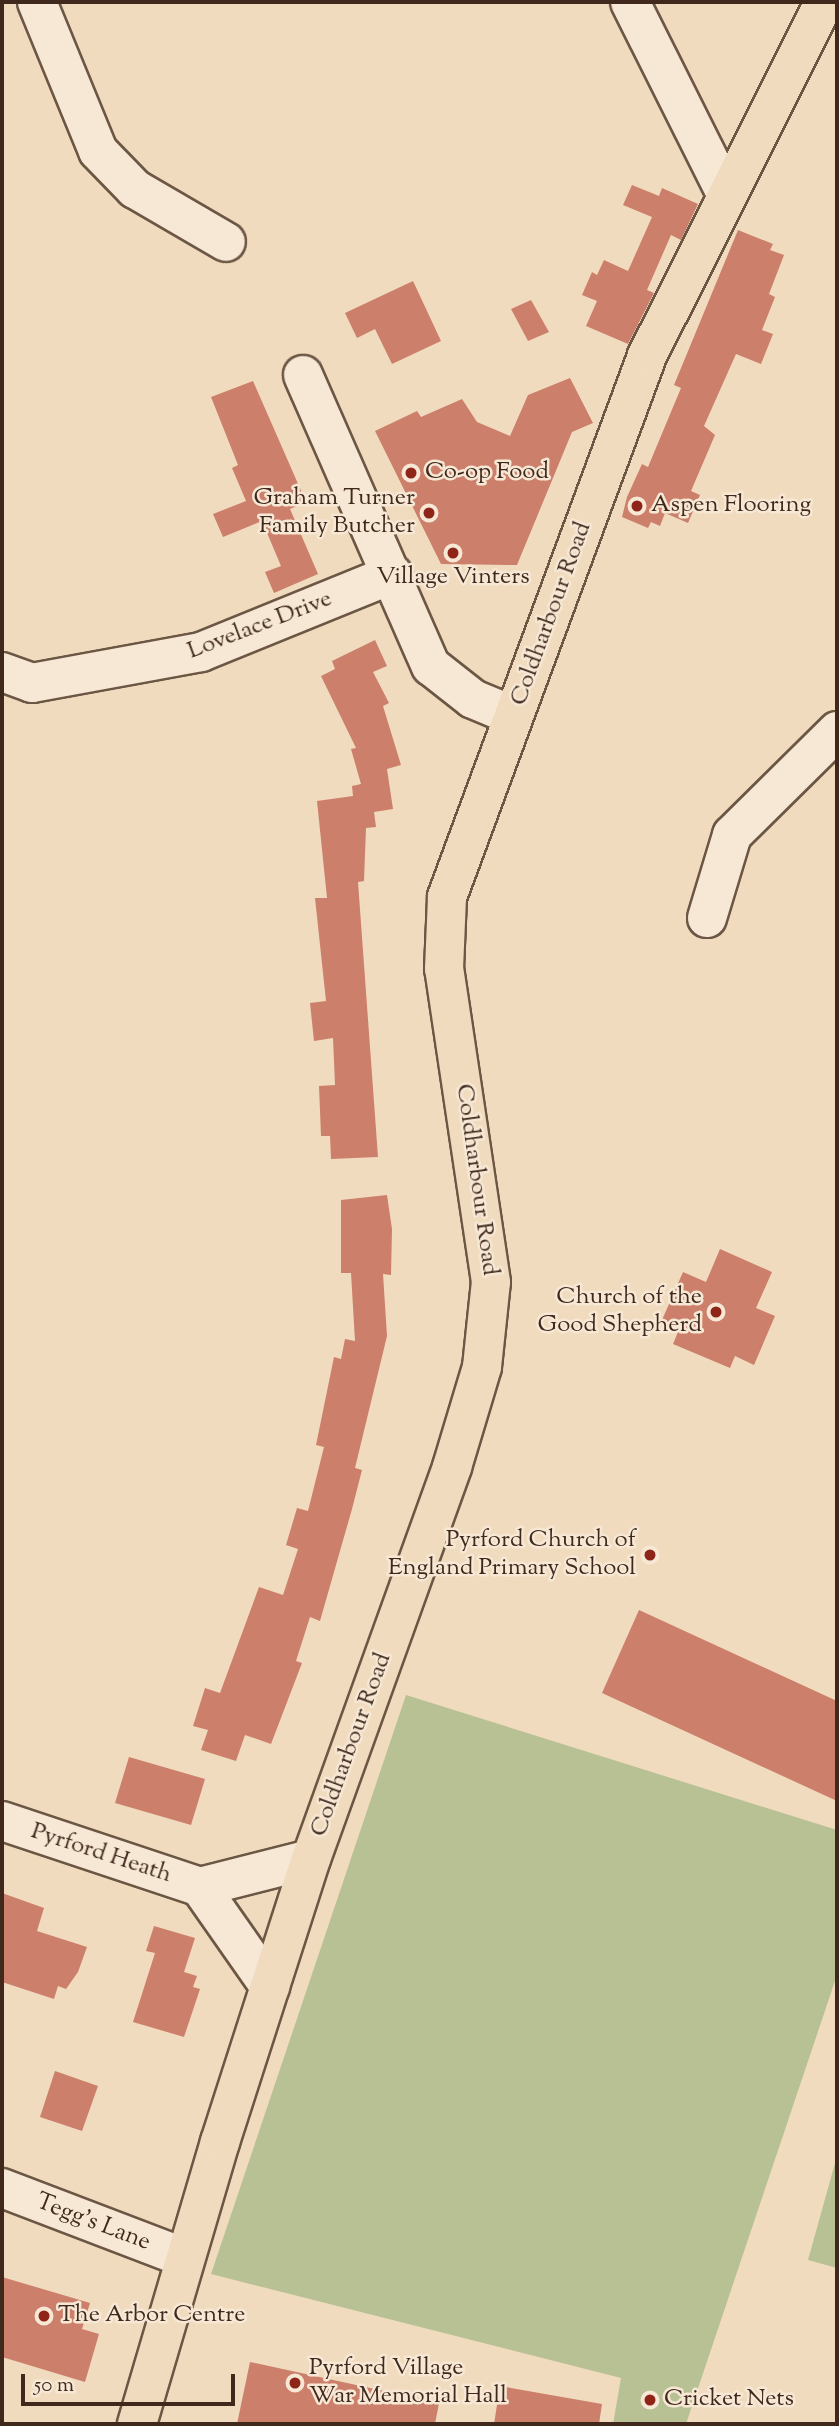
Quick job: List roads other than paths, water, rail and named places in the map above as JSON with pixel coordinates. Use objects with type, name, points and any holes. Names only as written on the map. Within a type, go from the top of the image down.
[{"type":"main road","name":"Coldharbour Road","points":[[137,2424],[185,2258],[311,1859],[452,1467],[482,1367],[491,1282],[444,969],[447,897],[647,356],[824,2]]},
{"type":"street","points":[[37,2],[98,151],[135,190],[226,242]]},
{"type":"street","points":[[631,2],[726,194]]},
{"type":"street","points":[[303,375],[432,666],[473,699],[514,716]]},
{"type":"street","name":"Lovelace Drive","points":[[2,672],[32,683],[201,652],[393,574]]},
{"type":"street","points":[[707,918],[732,835],[837,731]]},
{"type":"street","name":"Pyrford Heath","points":[[2,1821],[200,1887],[311,1859]]},
{"type":"street","name":"Pyrford Heath","points":[[200,1887],[270,1987]]},
{"type":"street","name":"Tegg's Lane","points":[[2,2188],[185,2258]]},
{"type":"place","name":"Co-op Food","points":[[411,473]]},
{"type":"place","name":"Aspen Flooring","points":[[637,506]]},
{"type":"place","name":"Graham Turner Family Butcher","points":[[429,513]]},
{"type":"place","name":"Village Vinters","points":[[453,553]]},
{"type":"place","name":"Church of the Good Shepherd","points":[[716,1312]]},
{"type":"place","name":"Pyrford Church of England Primary School","points":[[650,1555]]},
{"type":"place","name":"The Arbor Centre","points":[[44,2316]]},
{"type":"place","name":"Pyrford Village War Memorial Hall","points":[[295,2383]]},
{"type":"place","name":"Cricket Nets","points":[[650,2400]]}]
